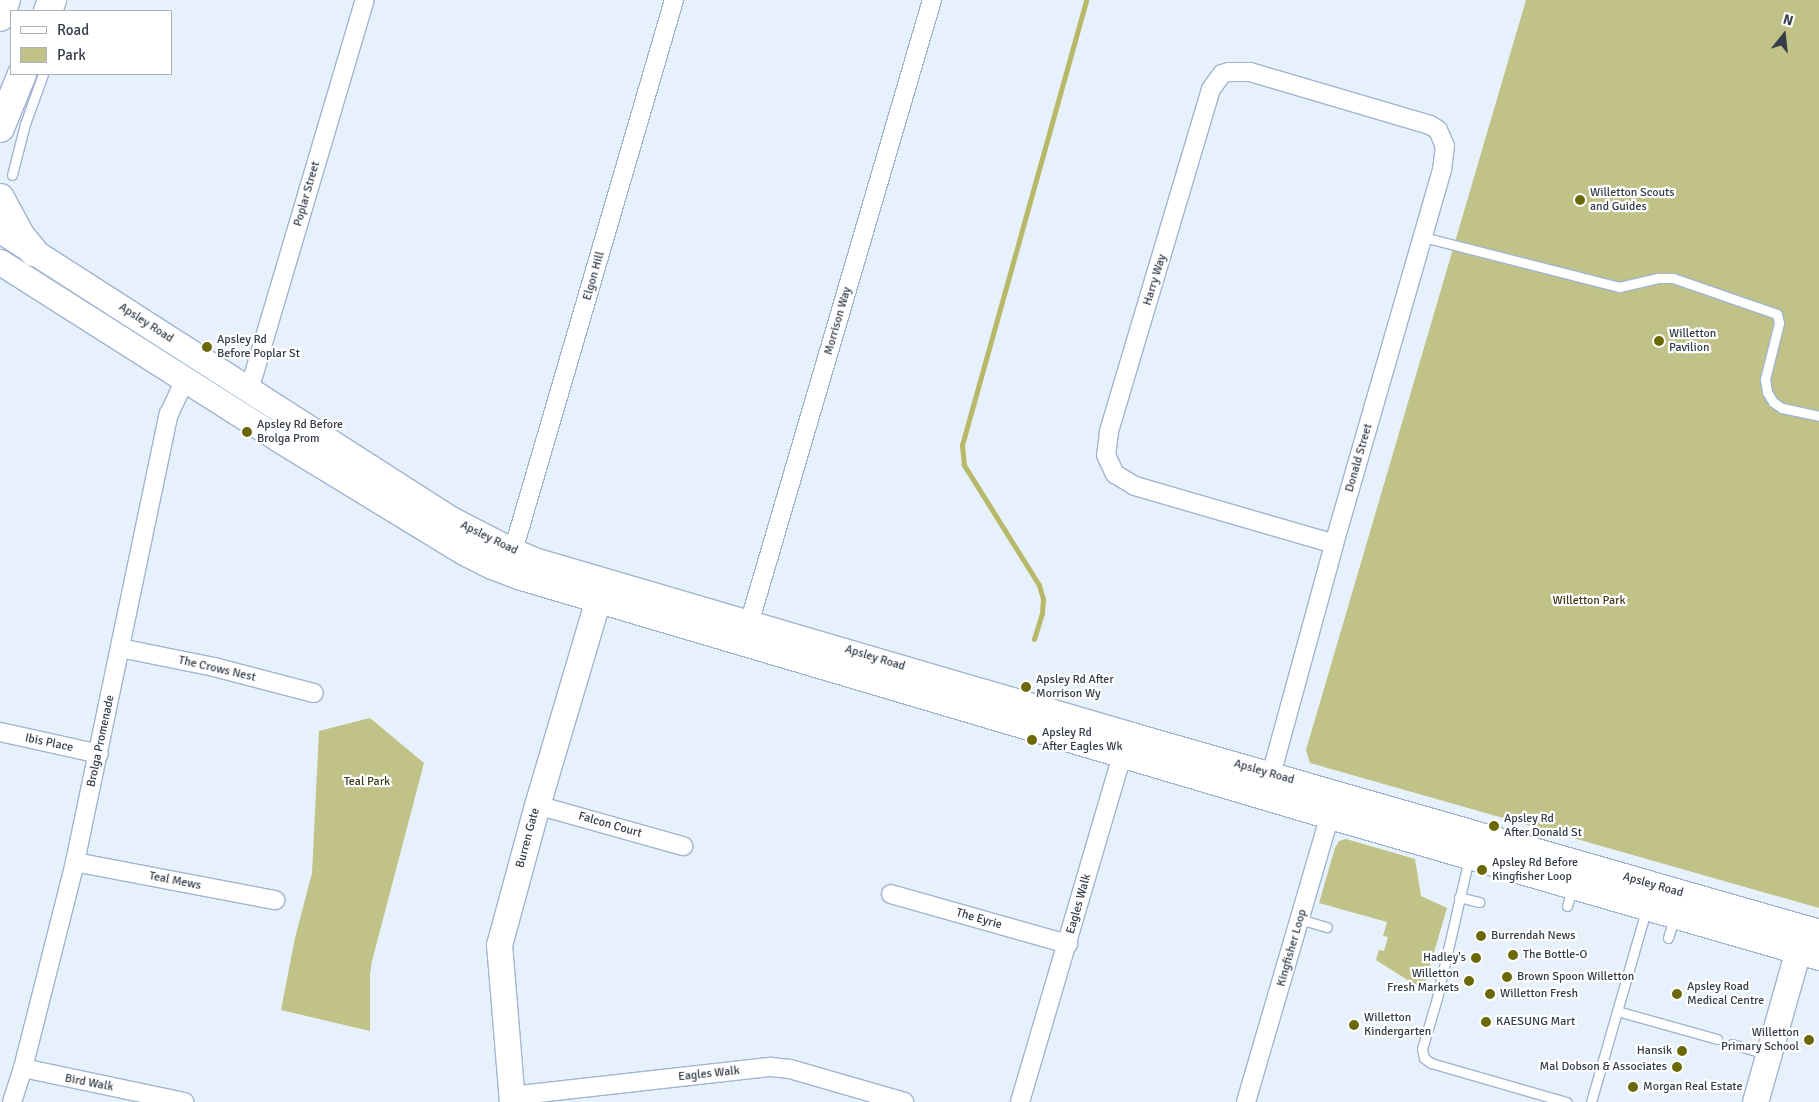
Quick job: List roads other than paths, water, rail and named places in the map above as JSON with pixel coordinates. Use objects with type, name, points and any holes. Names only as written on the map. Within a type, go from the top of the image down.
[{"type":"main road","points":[[0,17],[6,0]]},
{"type":"main road","points":[[0,128],[22,75]]},
{"type":"main road","points":[[6,186],[20,235],[34,252]]},
{"type":"main road","name":"Apsley Road","points":[[0,230],[449,518],[513,551],[600,590]]},
{"type":"main road","name":"Apsley Road","points":[[0,262],[464,552],[492,566],[521,577],[600,590],[1810,942]]},
{"type":"main road","name":"Burren Gate","points":[[512,1099],[498,945],[536,804],[600,590]]},
{"type":"main road","name":"Apsley Road","points":[[1333,804],[1570,896],[1647,907],[1671,927],[1810,942]]},
{"type":"main road","points":[[1755,1102],[1769,1054],[1810,942]]},
{"type":"street","name":"Poplar Street","points":[[248,388],[256,367],[365,0]]},
{"type":"street","name":"Elgon Hill","points":[[513,551],[674,0]]},
{"type":"street","name":"Morrison Way","points":[[747,632],[932,0]]},
{"type":"street","name":"Harry Way","points":[[1334,544],[1135,486],[1115,474],[1106,454],[1110,432],[1211,89],[1222,74],[1239,70],[1250,72],[1430,126]]},
{"type":"street","name":"Donald Street","points":[[1268,785],[1334,544],[1445,156],[1442,137],[1438,130],[1430,126]]},
{"type":"street","name":"Brolga Promenade","points":[[12,1102],[23,1068],[75,862],[169,414],[185,379]]},
{"type":"street","name":"The Crows Nest","points":[[120,648],[214,667],[314,693]]},
{"type":"street","name":"Ibis Place","points":[[0,732],[99,754]]},
{"type":"street","name":"Eagles Walk","points":[[1020,1102],[1068,944],[1125,744]]},
{"type":"street","name":"Falcon Court","points":[[536,804],[683,846]]},
{"type":"street","name":"Kingfisher Loop","points":[[1246,1102],[1333,804]]},
{"type":"street","name":"Teal Mews","points":[[75,862],[275,900]]},
{"type":"street","name":"The Eyrie","points":[[891,894],[1068,944]]},
{"type":"street","name":"Eagles Walk","points":[[512,1099],[771,1067],[790,1069],[904,1102]]},
{"type":"street","name":"Bird Walk","points":[[23,1068],[184,1102]]},
{"type":"lane","points":[[6,186],[43,75]]},
{"type":"lane","points":[[1423,237],[1619,287],[1658,278],[1673,278],[1778,314],[1779,323],[1765,380],[1767,392],[1773,402],[1782,408],[1819,416]]},
{"type":"lane","points":[[1470,856],[1437,998],[1422,1049],[1424,1058],[1431,1063],[1566,1102]]},
{"type":"lane","points":[[1459,897],[1479,902]]},
{"type":"lane","points":[[1591,1102],[1617,1011],[1620,990],[1647,907]]},
{"type":"lane","points":[[1300,919],[1327,927]]},
{"type":"lane","points":[[1617,1011],[1717,1039]]},
{"type":"lane","points":[[1732,1044],[1769,1054]]},
{"type":"waterway","points":[[1034,639],[1042,613],[1043,599],[1039,585],[964,465],[962,445],[1086,0]]},
{"type":"place","name":"Willetton Scouts and Guides","points":[[1580,200]]},
{"type":"place","name":"Willetton Pavilion","points":[[1659,341]]},
{"type":"place","name":"Apsley Rd Before Poplar St","points":[[207,347]]},
{"type":"place","name":"Apsley Rd Before Brolga Prom","points":[[247,432]]},
{"type":"place","name":"Apsley Rd After Morrison Wy","points":[[1026,687]]},
{"type":"place","name":"Apsley Rd After Eagles Wk","points":[[1032,740]]},
{"type":"place","name":"Apsley Rd After Donald St","points":[[1494,826]]},
{"type":"place","name":"Apsley Rd Before Kingfisher Loop","points":[[1482,870]]},
{"type":"place","name":"Burrendah News","points":[[1481,936]]},
{"type":"place","name":"The Bottle-O","points":[[1513,955]]},
{"type":"place","name":"Hadley's","points":[[1476,958]]},
{"type":"place","name":"Brown Spoon Willetton","points":[[1507,977]]},
{"type":"place","name":"Willetton Fresh Markets","points":[[1469,981]]},
{"type":"place","name":"Willetton Fresh","points":[[1490,994]]},
{"type":"place","name":"Apsley Road Medical Centre","points":[[1677,994]]},
{"type":"place","name":"KAESUNG Mart","points":[[1486,1022]]},
{"type":"place","name":"Willetton Kindergarten","points":[[1354,1025]]},
{"type":"place","name":"Willetton Primary School","points":[[1809,1040]]},
{"type":"place","name":"Hansik","points":[[1682,1051]]},
{"type":"place","name":"Mal Dobson & Associates","points":[[1677,1067]]},
{"type":"place","name":"Morgan Real Estate","points":[[1633,1087]]},
{"type":"park label","name":"Willetton Park","points":[[1589,601]]},
{"type":"park label","name":"Teal Park","points":[[367,782]]}]
